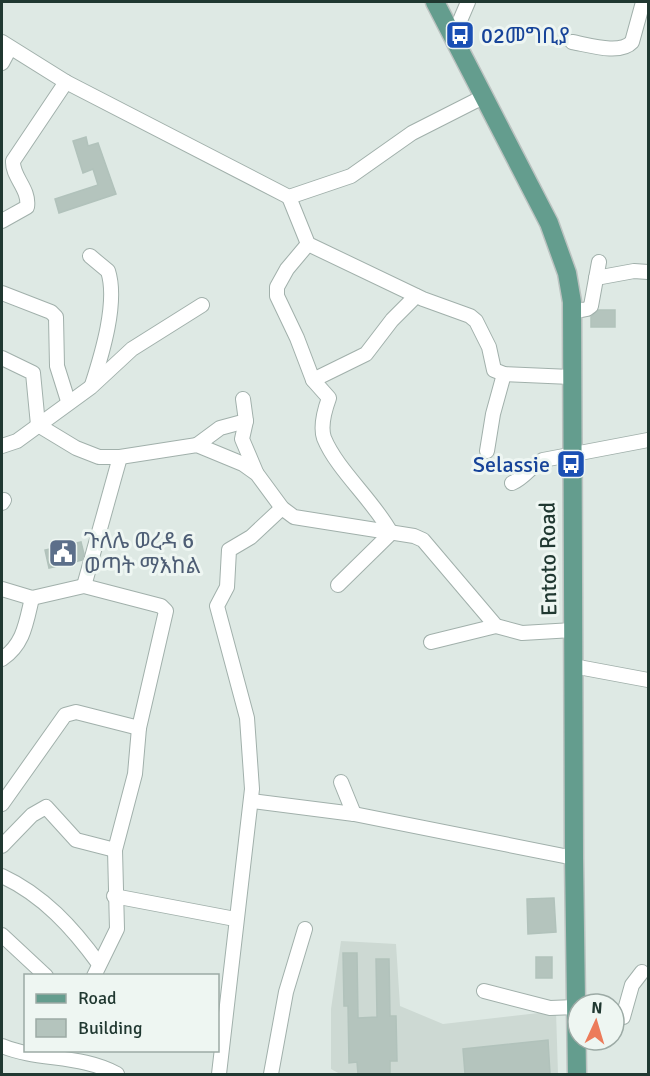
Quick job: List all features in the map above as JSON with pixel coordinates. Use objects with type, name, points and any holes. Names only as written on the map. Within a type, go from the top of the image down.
[{"type":"main road","name":"Entoto Road","points":[[435,2],[560,246],[567,273],[572,312],[571,453],[577,992]]},
{"type":"main road","name":"Entoto Road","points":[[577,1052],[577,1074]]},
{"type":"street","points":[[453,37],[468,2]]},
{"type":"street","points":[[572,42],[616,48],[627,47],[632,42],[643,2]]},
{"type":"street","points":[[2,63],[6,45],[66,82],[289,198],[308,244],[416,296],[461,312],[477,321],[489,347],[490,364],[494,370],[504,374],[571,377]]},
{"type":"street","points":[[2,221],[27,207],[25,189],[13,167],[13,161],[66,82]]},
{"type":"street","points":[[289,198],[351,176],[412,134],[483,97]]},
{"type":"street","points":[[308,244],[287,269],[277,287],[277,296],[282,311],[297,338],[313,380],[329,398],[324,412],[323,436],[335,457],[380,513],[391,533]]},
{"type":"street","points":[[90,256],[108,271],[110,290],[105,343],[91,387]]},
{"type":"street","points":[[572,312],[591,306],[599,262]]},
{"type":"street","points":[[596,278],[634,271],[648,272]]},
{"type":"street","points":[[2,293],[51,312],[56,317],[57,366],[68,401]]},
{"type":"street","points":[[313,380],[366,354],[392,320],[416,296]]},
{"type":"street","points":[[2,446],[16,441],[68,401],[91,387],[132,350],[202,306]]},
{"type":"street","points":[[2,358],[33,373],[38,425]]},
{"type":"street","points":[[487,451],[493,414],[504,374]]},
{"type":"street","points":[[243,399],[246,421],[242,439],[257,474],[282,508],[294,517],[414,536],[431,546],[496,626]]},
{"type":"street","points":[[38,425],[76,448],[99,458],[197,445],[220,428],[246,421]]},
{"type":"street","points":[[512,483],[530,473],[538,462],[571,453],[648,440]]},
{"type":"street","points":[[197,445],[243,464],[257,474]]},
{"type":"street","points":[[84,586],[120,457]]},
{"type":"street","points":[[219,1074],[235,919],[252,801],[247,718],[217,606],[227,587],[230,550],[248,540],[282,508]]},
{"type":"street","points":[[338,585],[391,533]]},
{"type":"street","points":[[2,589],[32,598],[84,586],[161,606],[166,611],[139,728],[135,774],[115,850],[116,933],[96,970]]},
{"type":"street","points":[[2,660],[12,653],[22,639],[32,598]]},
{"type":"street","points":[[431,642],[496,626],[522,633],[573,630]]},
{"type":"street","points":[[573,666],[648,680]]},
{"type":"street","points":[[2,804],[65,715],[76,712],[139,728]]},
{"type":"street","points":[[341,782],[354,814]]},
{"type":"street","points":[[252,801],[354,814],[574,858]]},
{"type":"street","points":[[2,846],[32,815],[46,807],[76,840],[115,850]]},
{"type":"street","points":[[2,876],[45,903],[57,914],[81,939],[96,970]]},
{"type":"street","points":[[114,896],[235,919]]},
{"type":"street","points":[[271,1074],[286,992],[305,929]]},
{"type":"street","points":[[2,935],[45,974]]},
{"type":"street","points":[[626,1006],[632,985],[642,972]]},
{"type":"street","points":[[484,991],[566,1013]]},
{"type":"street","points":[[2,1046],[24,1048]]},
{"type":"street","points":[[64,1053],[99,1071],[117,1074]]},
{"type":"shaded area","points":[[341,941],[396,944],[400,1006],[443,1024],[556,1011],[558,1074],[340,1074],[331,1069],[331,1009]]},
{"type":"building","points":[[86,137],[88,146],[98,143],[116,194],[59,213],[55,199],[98,185],[93,169],[83,173],[73,141]]},
{"type":"building","points":[[598,310],[615,310],[615,327],[591,327],[591,317]]},
{"type":"building","points":[[81,542],[84,554],[82,560],[49,568],[45,550]]},
{"type":"building","points":[[554,898],[556,932],[528,934],[527,899]]},
{"type":"building","points":[[343,953],[357,953],[358,1018],[377,1017],[376,959],[389,959],[390,1016],[396,1016],[397,1061],[390,1061],[390,1074],[358,1074],[357,1062],[349,1063],[348,1006],[344,1006]]},
{"type":"building","points":[[536,957],[552,957],[552,978],[536,978]]},
{"type":"building","points":[[548,1040],[550,1074],[465,1074],[463,1049]]},
{"type":"place","name":"02መግቢያ","points":[[460,35]]},
{"type":"place","name":"Selassie","points":[[571,464]]},
{"type":"place","name":"ጉለሌ ወረዳ 6 ወጣት ማእከል","points":[[63,553]]}]
